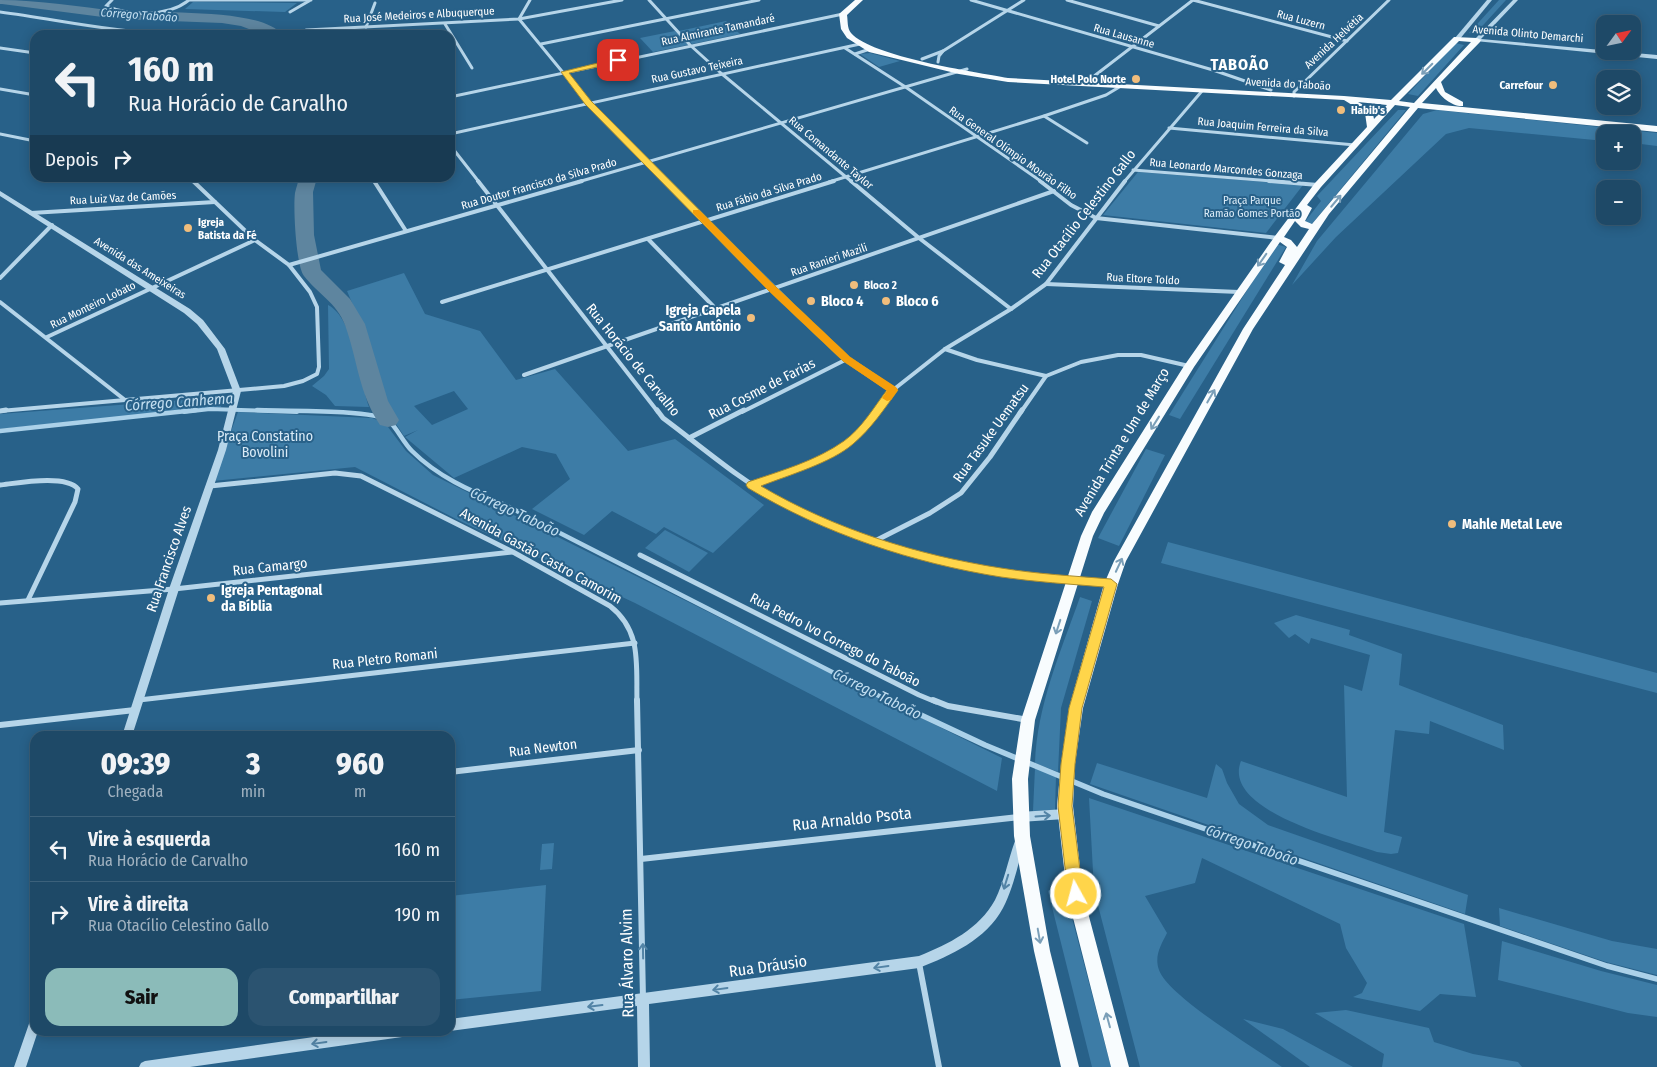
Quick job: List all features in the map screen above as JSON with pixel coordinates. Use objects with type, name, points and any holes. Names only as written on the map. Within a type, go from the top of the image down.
[{"type":"main road","points":[[843,14],[858,0]]},
{"type":"main road","name":"Avenida do Taboão","points":[[870,0],[851,17],[850,24],[862,39],[884,49],[963,70],[1027,78],[1271,90],[1294,94],[1396,100]]},
{"type":"main road","name":"Avenida do Taboão","points":[[843,14],[845,29],[860,44],[870,50],[1008,80],[1396,100],[1657,129]]},
{"type":"main road","name":"Avenida Olinto Demarchi","points":[[1456,39],[1477,40]]},
{"type":"main road","name":"Avenida Trinta e Um de Março","points":[[1070,1067],[1042,951],[1022,836],[1020,779],[1028,720],[1087,536],[1098,512],[1189,366],[1239,292],[1314,189],[1396,100],[1456,39]]},
{"type":"main road","points":[[1120,1067],[1076,894],[1065,814],[1065,791],[1076,708],[1111,584],[1120,562],[1187,438],[1248,330],[1281,278],[1315,228],[1419,102],[1477,40]]},
{"type":"main road","points":[[1437,82],[1442,93],[1460,104]]},
{"type":"main road","points":[[1344,98],[1356,103],[1369,112],[1371,128]]},
{"type":"main road","name":"Avenida do Taboão","points":[[1419,102],[1460,104],[1657,125]]},
{"type":"main road","points":[[1314,189],[1300,221],[1304,225],[1315,228]]},
{"type":"main road","points":[[1278,238],[1288,242],[1292,247],[1281,268],[1281,278]]},
{"type":"street","points":[[112,0],[106,6],[160,12],[173,11],[184,6],[190,0],[311,0]]},
{"type":"street","points":[[290,12],[311,0]]},
{"type":"street","points":[[530,0],[519,19],[588,103],[772,289],[846,359],[893,390]]},
{"type":"street","name":"Rua José Medeiros e Albuquerque","points":[[306,30],[519,19],[622,0]]},
{"type":"street","name":"Rua Comandante Taylor","points":[[648,0],[690,45],[722,74],[919,238],[1011,309]]},
{"type":"street","points":[[541,44],[759,0]]},
{"type":"street","name":"Rua Lausanne","points":[[971,0],[1271,90]]},
{"type":"street","points":[[922,59],[943,51],[1024,0]]},
{"type":"street","points":[[1067,0],[1159,26]]},
{"type":"street","points":[[1090,80],[1193,0]]},
{"type":"street","name":"Rua Luzern","points":[[1193,0],[1347,41]]},
{"type":"street","name":"Avenida Helvétia","points":[[1294,94],[1389,0]]},
{"type":"street","points":[[1456,39],[1490,0]]},
{"type":"street","points":[[1477,40],[1516,0]]},
{"type":"street","points":[[366,27],[375,3]]},
{"type":"street","points":[[0,12],[135,30]]},
{"type":"street","name":"Rua Almirante Tamandaré","points":[[455,96],[843,14]]},
{"type":"street","points":[[445,24],[449,30]]},
{"type":"street","points":[[209,30],[224,30]]},
{"type":"street","points":[[455,40],[472,68]]},
{"type":"street","name":"Avenida Olinto Demarchi","points":[[1477,40],[1657,57]]},
{"type":"street","name":"Rua Gustavo Teixeira","points":[[455,133],[860,44]]},
{"type":"street","points":[[0,48],[30,52]]},
{"type":"street","name":"Rua General Olímpio Mourão Filho","points":[[845,48],[907,88],[1054,191],[1071,205],[1096,218],[1278,238]]},
{"type":"street","points":[[855,54],[870,50]]},
{"type":"street","points":[[938,62],[939,56],[943,51]]},
{"type":"street","name":"Rua Doutor Francisco da Silva Prado","points":[[290,265],[907,88],[963,70]]},
{"type":"street","name":"Rua Fábio da Silva Prado","points":[[442,302],[846,178],[974,136],[1044,116],[1106,95],[1121,86]]},
{"type":"street","points":[[0,89],[30,94]]},
{"type":"street","name":"Rua Otacílio Celestino Gallo","points":[[752,485],[809,464],[848,443],[861,431],[893,390],[945,349],[1011,309],[1046,284],[1133,170],[1202,91]]},
{"type":"street","points":[[1044,116],[1087,143]]},
{"type":"street","name":"Rua Joaquim Ferreira da Silva","points":[[1169,128],[1355,144]]},
{"type":"street","points":[[0,134],[30,140]]},
{"type":"street","name":"Rua Horácio de Carvalho","points":[[455,152],[663,418],[752,485],[814,519],[873,542],[955,564],[1003,573],[1111,584]]},
{"type":"street","name":"Rua Leonardo Marcondes Gonzaga","points":[[1133,170],[1314,189]]},
{"type":"street","points":[[0,411],[237,391],[294,384],[317,374],[319,367],[317,306],[314,298],[290,265],[255,240],[194,182]]},
{"type":"street","points":[[375,182],[406,231]]},
{"type":"street","name":"Rua Ranieri Mazili","points":[[524,374],[1054,191]]},
{"type":"street","name":"Avenida das Ameixeiras","points":[[0,192],[187,311],[212,336],[221,349],[237,391]]},
{"type":"street","name":"Rua Luiz Vaz de Camões","points":[[31,212],[215,202]]},
{"type":"street","points":[[0,278],[52,226]]},
{"type":"street","points":[[648,239],[716,309]]},
{"type":"street","name":"Rua Monteiro Lobato","points":[[47,337],[255,240]]},
{"type":"street","name":"Rua Eltore Toldo","points":[[1046,284],[1239,292]]},
{"type":"street","points":[[0,302],[125,400]]},
{"type":"street","points":[[945,349],[977,360],[1046,376],[1081,362],[1118,355],[1141,355],[1189,366]]},
{"type":"street","name":"Rua Cosme de Farias","points":[[688,438],[846,359]]},
{"type":"street","name":"Rua Tasuke Uematsu","points":[[873,542],[930,513],[962,493],[990,457],[1046,376]]},
{"type":"street","name":"Rua Francisco Alves","points":[[129,731],[174,589],[222,450],[237,391]]},
{"type":"street","name":"Avenida Gastão Castro Camorim","points":[[210,486],[335,472],[361,476],[513,552],[610,606],[623,616],[631,627],[635,644],[641,859]]},
{"type":"street","points":[[0,485],[59,480],[67,481],[77,486],[78,492],[75,502],[28,600]]},
{"type":"street","name":"Rua Camargo","points":[[0,603],[174,589],[513,552]]},
{"type":"street","name":"Rua Pedro Ivo Corrego do Taboão","points":[[640,555],[919,695],[948,706],[1028,720]]},
{"type":"street","name":"Rua Pletro Romani","points":[[139,700],[635,644]]},
{"type":"street","points":[[0,725],[135,710]]},
{"type":"street","name":"Rua Newton","points":[[455,771],[639,750]]},
{"type":"street","name":"Rua Arnaldo Psota","points":[[641,859],[1020,817],[1065,814]]},
{"type":"street","name":"Rua Dráusio","points":[[455,1024],[919,962],[961,942],[986,923],[996,909],[1022,836]]},
{"type":"street","name":"Rua Álvaro Alvim","points":[[641,859],[644,1067]]},
{"type":"street","points":[[919,962],[939,1067]]},
{"type":"street","points":[[20,1067],[30,1036]]},
{"type":"street","points":[[145,1067],[366,1036]]},
{"type":"green space","points":[[1499,0],[1506,0],[1475,34],[1469,33]]},
{"type":"green space","points":[[193,2],[297,3],[285,12],[185,9]]},
{"type":"green space","points":[[726,21],[740,34],[692,44],[679,31]]},
{"type":"green space","points":[[675,31],[688,45],[653,52],[640,38]]},
{"type":"green space","points":[[1455,43],[1464,45],[1418,96],[1408,94]]},
{"type":"green space","points":[[870,53],[900,61],[879,67],[860,54]]},
{"type":"green space","points":[[1398,110],[1406,110],[1311,225],[1304,223],[1321,201],[1317,196]]},
{"type":"green space","points":[[1437,110],[1596,127],[1596,140],[1469,128],[1446,134],[1336,237],[1292,285],[1317,241],[1423,114]]},
{"type":"green space","points":[[1641,131],[1657,133],[1657,146],[1641,144]]},
{"type":"green space","name":"Praça Parque Ramão Gomes Portão","points":[[1138,172],[1303,185],[1266,233],[1103,215]]},
{"type":"green space","points":[[1276,244],[1286,247],[1180,419],[1169,415]]},
{"type":"green space","points":[[404,273],[425,314],[480,331],[516,380],[555,369],[628,451],[675,439],[764,505],[713,553],[664,527],[656,534],[612,511],[584,535],[532,509],[570,479],[556,454],[522,447],[454,478],[405,437],[418,430],[404,436],[381,401],[382,389],[358,317],[347,291]],"holes":[[[454,391],[468,409],[432,425],[414,406]]]},
{"type":"green space","points":[[328,305],[337,312],[350,336],[369,407],[335,406],[326,395],[312,386],[329,369]]},
{"type":"green space","points":[[224,397],[221,407],[0,429],[0,414]]},
{"type":"green space","name":"Praça Constatino Bovolini","points":[[238,412],[372,418],[385,423],[406,451],[433,475],[1002,758],[997,791],[635,603],[460,521],[355,467],[213,481]]},
{"type":"green space","points":[[1146,449],[1165,455],[1119,546],[1098,538]]},
{"type":"green space","points":[[665,530],[708,553],[689,572],[645,548]]},
{"type":"green space","points":[[1168,542],[1657,673],[1657,693],[1161,563]]},
{"type":"green space","points":[[1080,597],[1092,601],[1061,708],[1058,772],[1035,763],[1037,741],[1045,699]]},
{"type":"green space","points":[[1296,615],[1350,630],[1349,635],[1402,654],[1399,685],[1503,725],[1504,750],[1430,721],[1429,734],[1395,730],[1384,832],[1402,837],[1398,853],[1377,852],[1289,821],[1267,809],[1249,795],[1240,779],[1241,761],[1347,797],[1344,685],[1362,691],[1370,655],[1311,638],[1309,644],[1295,634],[1289,638],[1274,623]]},
{"type":"green space","points":[[1097,763],[1207,798],[1216,764],[1222,769],[1227,783],[1239,804],[1268,825],[1468,895],[1465,914],[1090,784]]},
{"type":"green space","points":[[1035,768],[1056,776],[1055,810],[1033,811]]},
{"type":"green space","points":[[1089,798],[1464,924],[1476,997],[1440,994],[1420,1011],[1353,997],[1362,993],[1367,983],[1346,948],[1340,924],[1202,858],[1195,883],[1145,896],[1167,933],[1158,955],[1159,970],[1166,981],[1195,1008],[1282,1067],[1140,1067],[1094,890]]},
{"type":"green space","points":[[554,843],[552,869],[540,870],[542,844]]},
{"type":"green space","points":[[1062,880],[1111,1067],[1092,1067],[1048,891]]},
{"type":"green space","points":[[546,885],[541,991],[455,1000],[455,895]]},
{"type":"green space","points":[[1499,908],[1612,941],[1657,949],[1657,975],[1606,962],[1500,926]]},
{"type":"green space","points":[[1502,941],[1601,971],[1657,985],[1657,1017],[1628,1013],[1498,980]]},
{"type":"green space","points":[[1346,1010],[1429,1028],[1434,1042],[1473,1054],[1518,1062],[1522,1067],[1382,1067],[1384,1054],[1315,1013]]},
{"type":"green space","points":[[1243,1019],[1283,1029],[1353,1067],[1310,1067]]},
{"type":"waterway","name":"Córrego Taboão","points":[[2,0],[118,15],[222,19],[242,22],[266,30]]},
{"type":"waterway","name":"Córrego Taboão","points":[[307,182],[304,192],[305,235],[311,272],[343,303],[355,324],[377,401],[388,420]]},
{"type":"waterway","name":"Córrego Canhema","points":[[184,412],[210,409],[297,412]]},
{"type":"waterway","name":"Córrego Canhema","points":[[0,431],[196,410]]},
{"type":"waterway","name":"Córrego Taboão","points":[[257,410],[366,414],[389,421],[412,451],[432,468],[454,482],[503,504],[891,702]]},
{"type":"waterway","name":"Córrego Taboão","points":[[889,700],[985,745],[1103,794],[1607,966],[1657,979]]},
{"type":"slow traffic","points":[[696,212],[772,289],[846,359],[893,390],[887,398]]},
{"type":"place","name":"Hotel Polo Norte","points":[[1136,79]]},
{"type":"place","name":"Carrefour","points":[[1553,85]]},
{"type":"place","name":"Habib's","points":[[1341,110]]},
{"type":"place","name":"Igreja Batista da Fé","points":[[188,228]]},
{"type":"place","name":"Bloco 2","points":[[854,285]]},
{"type":"place","name":"Bloco 4","points":[[811,301]]},
{"type":"place","name":"Bloco 6","points":[[886,301]]},
{"type":"place","name":"Igreja Capela Santo Antônio","points":[[751,318]]},
{"type":"place","name":"Mahle Metal Leve","points":[[1452,524]]},
{"type":"place","name":"Igreja Pentagonal da Bíblia","points":[[211,598]]},
{"type":"district","name":"TABOÃO","points":[[1240,64]]},
{"type":"route","points":[[618,60],[564,72],[588,103],[772,289],[846,359],[893,390],[861,431],[848,443],[809,464],[752,485],[784,504],[822,522],[873,542],[898,549],[955,564],[1003,573],[1111,584],[1076,708],[1068,764],[1065,814],[1076,894]]}]
